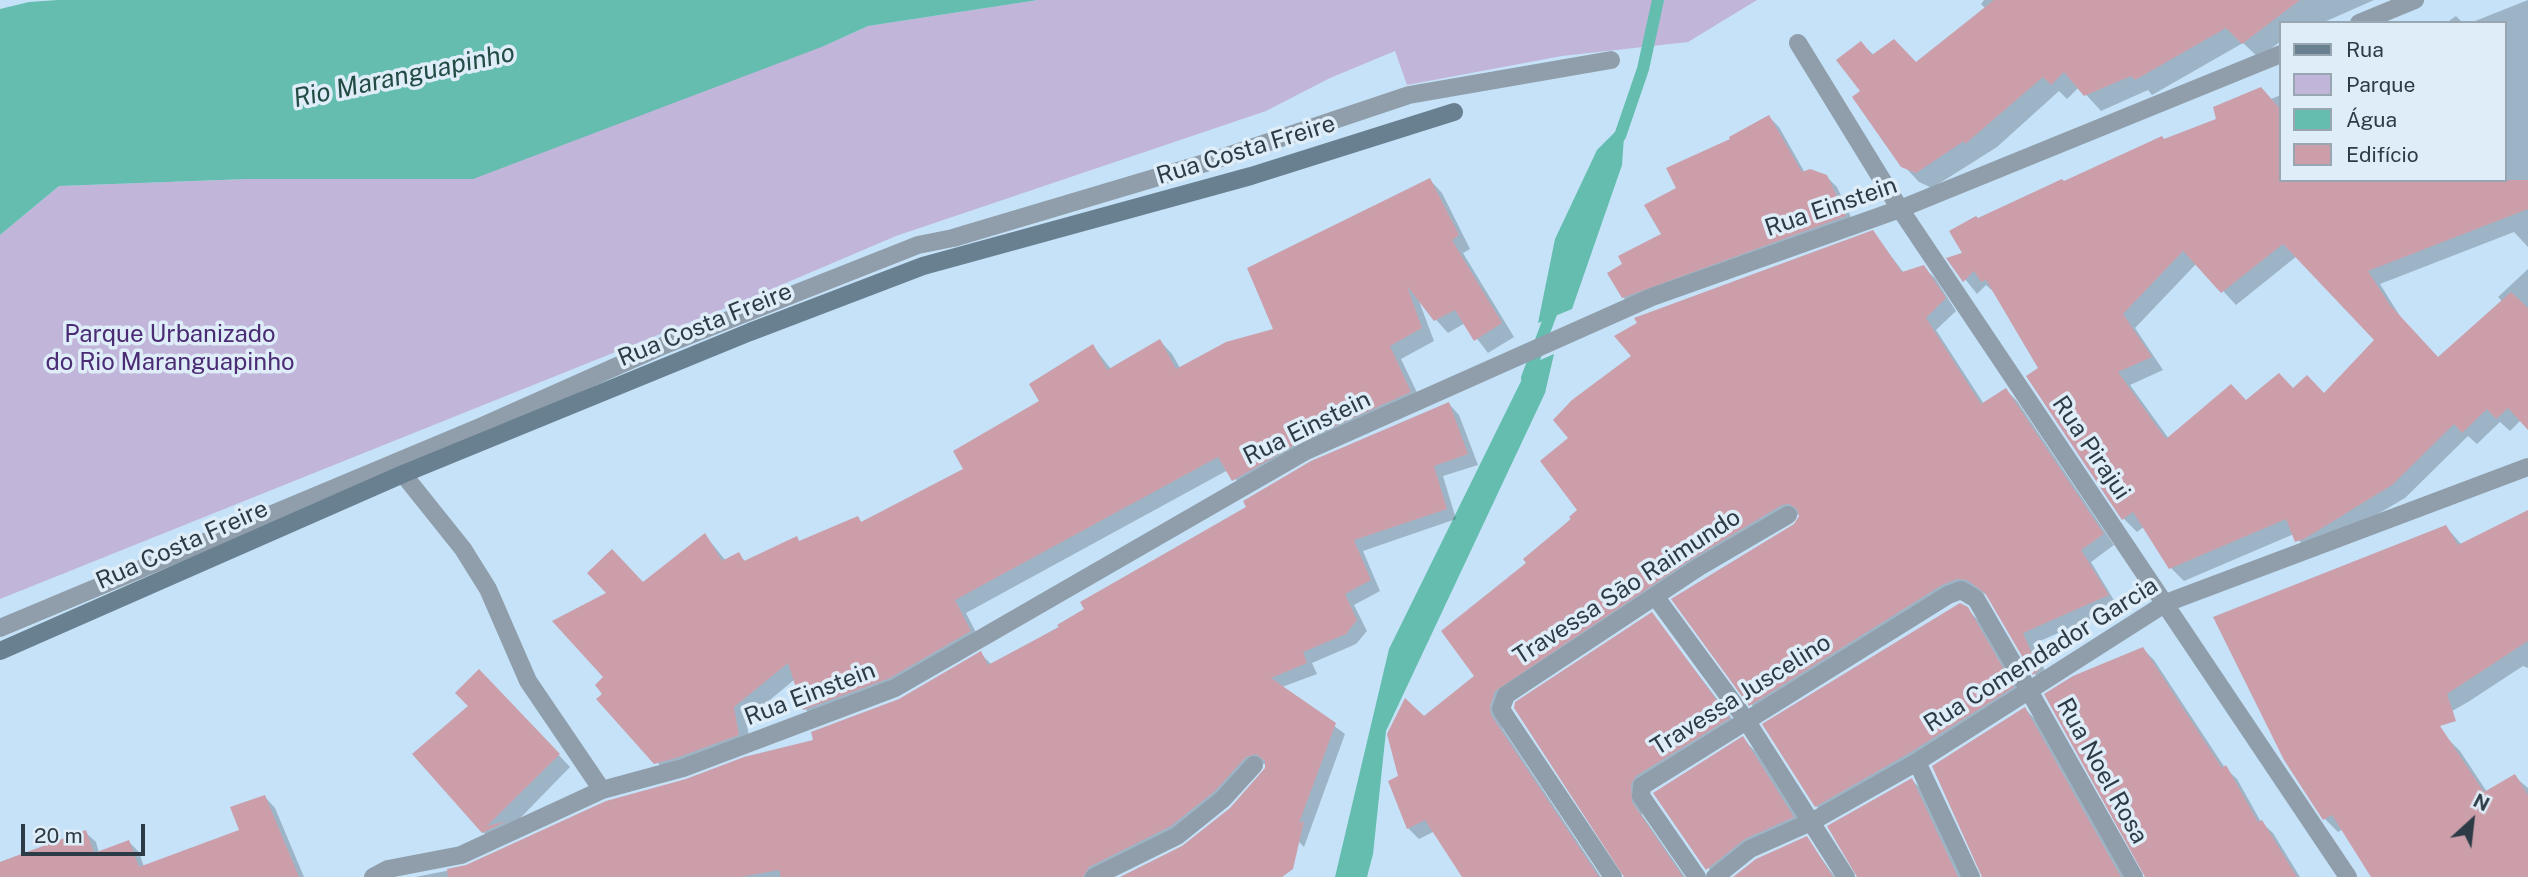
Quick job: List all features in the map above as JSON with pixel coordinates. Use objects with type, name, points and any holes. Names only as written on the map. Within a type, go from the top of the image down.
[{"type":"main road","name":"Rua Costa Freire","points":[[0,651],[403,474],[750,332],[923,266],[1251,176],[1454,112]]},
{"type":"street","points":[[2364,21],[2415,0]]},
{"type":"street","name":"Rua Pirajui","points":[[1798,43],[1900,209],[2348,877]]},
{"type":"street","name":"Rua Einstein","points":[[373,877],[388,869],[461,855],[601,790],[683,768],[895,688],[1306,451],[1652,297],[1900,209],[2280,54]]},
{"type":"street","points":[[0,628],[480,428],[660,346],[918,245],[953,238],[1215,160],[1409,95],[1611,60]]},
{"type":"street","name":"Rua Comendador Garcia","points":[[1715,877],[1750,849],[1813,821],[1917,762],[2166,603],[2528,467]]},
{"type":"street","points":[[403,474],[463,549],[488,589],[528,681],[601,790]]},
{"type":"street","name":"Travessa São Raimundo","points":[[1613,877],[1502,709],[1506,695],[1757,530],[1788,515]]},
{"type":"street","name":"Rua Noel Rosa","points":[[1961,590],[1976,599],[2134,877]]},
{"type":"street","name":"Travessa Juscelino","points":[[1697,877],[1641,796],[1640,790],[1746,720],[1961,590]]},
{"type":"street","points":[[1655,596],[1746,720],[1813,821],[1846,877]]},
{"type":"street","points":[[1917,762],[1971,877]]},
{"type":"street","points":[[1094,877],[1177,836],[1223,799],[1254,765]]},
{"type":"green space","name":"Parque Urbanizado do Rio Maranguapinho","points":[[1038,0],[1757,0],[1688,42],[1562,56],[1407,85],[1395,51],[1330,78],[1266,111],[896,236],[760,294],[0,599],[0,235],[59,186],[247,179],[824,46],[868,26]]},
{"type":"water","name":"Rio Maranguapinho","points":[[1038,0],[868,26],[824,46],[473,179],[247,179],[59,186],[0,235],[0,9],[29,2]]},
{"type":"water","points":[[1625,122],[1622,165],[1572,309],[1538,323],[1555,239],[1597,150]]},
{"type":"water","points":[[1554,354],[1545,393],[1386,731],[1373,854],[1367,877],[1335,877],[1389,649],[1529,365]]},
{"type":"building","points":[[1994,0],[2300,0],[2242,44],[2226,28],[2135,80],[2131,76],[2084,96],[2064,72],[2051,85],[2043,77],[1965,144],[1964,141],[1916,173],[1901,167],[1852,97],[1860,91],[1836,60],[1861,41],[1872,55],[1894,39],[1916,62]]},
{"type":"building","points":[[2261,87],[2280,109],[2280,182],[2528,180],[2528,209],[2368,271],[2390,305],[2438,357],[2511,292],[2528,308],[2528,430],[2508,408],[2496,419],[2487,409],[2462,433],[2454,424],[2392,485],[2304,539],[2295,542],[2286,519],[2169,569],[2133,512],[2122,520],[2026,376],[2038,368],[1986,280],[1981,282],[1974,271],[1963,282],[1946,258],[1962,253],[1949,231],[1976,216],[1978,218],[2162,136],[2164,139],[2216,119],[2213,107]],"holes":[[[2283,244],[2374,340],[2324,393],[2307,375],[2293,388],[2279,373],[2246,400],[2231,384],[2166,439],[2118,372],[2152,357],[2123,314],[2183,251],[2221,293]]]},
{"type":"building","points":[[1769,115],[1802,172],[1810,169],[1827,175],[1846,216],[1622,298],[1607,273],[1622,264],[1618,256],[1661,234],[1644,205],[1676,188],[1666,168],[1730,139],[1729,137]]},
{"type":"building","points":[[1430,178],[1459,235],[1452,240],[1502,323],[1474,341],[1455,310],[1434,321],[1407,286],[1422,328],[1390,346],[1411,392],[1301,441],[1232,481],[1218,457],[955,600],[971,631],[890,678],[803,710],[788,663],[734,707],[739,735],[654,764],[596,699],[602,694],[595,685],[603,677],[552,621],[606,593],[587,573],[612,549],[643,582],[705,533],[722,561],[739,552],[744,561],[797,536],[799,541],[858,516],[861,522],[963,469],[953,451],[1039,401],[1029,384],[1093,344],[1107,370],[1160,339],[1176,369],[1226,342],[1273,329],[1247,268]]},
{"type":"building","points":[[1873,230],[1902,272],[1924,265],[1946,298],[1926,318],[1981,404],[2006,388],[2104,534],[2081,550],[2109,595],[2023,633],[2039,670],[2033,675],[1985,593],[1967,580],[1957,579],[1942,585],[1749,706],[1671,599],[1794,524],[1799,516],[1797,509],[1789,504],[1782,505],[1693,558],[1495,691],[1490,706],[1491,715],[1599,877],[1462,877],[1425,820],[1407,829],[1388,781],[1398,776],[1387,734],[1405,698],[1424,716],[1474,676],[1441,631],[1526,563],[1523,559],[1571,519],[1569,517],[1577,510],[1540,461],[1568,438],[1553,420],[1572,400],[1631,356],[1614,336],[1637,323],[1634,318]]},
{"type":"building","points":[[1449,402],[1468,454],[1434,466],[1447,509],[1354,540],[1371,580],[1345,594],[1357,620],[1346,634],[1303,652],[1307,663],[1271,678],[1336,723],[1299,823],[1304,821],[1293,869],[1282,877],[1120,877],[1182,846],[1230,808],[1265,768],[1265,761],[1256,754],[1246,757],[1215,791],[1171,826],[1089,867],[1083,877],[781,877],[779,870],[741,877],[448,877],[447,869],[466,865],[606,801],[686,779],[744,757],[813,740],[811,732],[899,699],[981,651],[988,665],[1059,627],[1057,625],[1084,609],[1080,602],[1246,507],[1243,501],[1311,461]]},
{"type":"building","points":[[2528,510],[2528,641],[2447,694],[2456,721],[2440,726],[2484,792],[2515,774],[2528,795],[2528,877],[2371,877],[2332,815],[2323,820],[2284,760],[2213,617],[2446,525],[2458,545]]},
{"type":"building","points":[[1960,603],[1968,607],[2014,687],[1911,752],[1815,807],[1762,724]]},
{"type":"building","points":[[1652,612],[1730,718],[1636,776],[1631,784],[1632,802],[1683,877],[1624,877],[1514,708],[1515,702]]},
{"type":"building","points":[[2143,647],[2222,768],[2226,765],[2258,822],[2262,820],[2297,877],[2145,877],[2044,694],[2073,676]]},
{"type":"building","points":[[479,669],[560,754],[487,826],[507,821],[482,833],[412,754],[468,706],[455,693]]},
{"type":"building","points":[[2025,707],[2121,877],[1982,877],[1932,766]]},
{"type":"building","points":[[1743,736],[1794,817],[1745,839],[1706,870],[1653,793]]},
{"type":"building","points":[[1912,778],[1958,877],[1857,877],[1827,826]]},
{"type":"building","points":[[265,795],[299,877],[0,877],[0,862],[86,830],[94,853],[129,840],[139,867],[239,830],[230,807]]},
{"type":"building","points":[[1807,836],[1833,877],[1733,877],[1756,859]]},
{"type":"waterway","points":[[1620,136],[1643,69],[1658,0]]},
{"type":"waterway","points":[[1527,378],[1555,303]]}]
